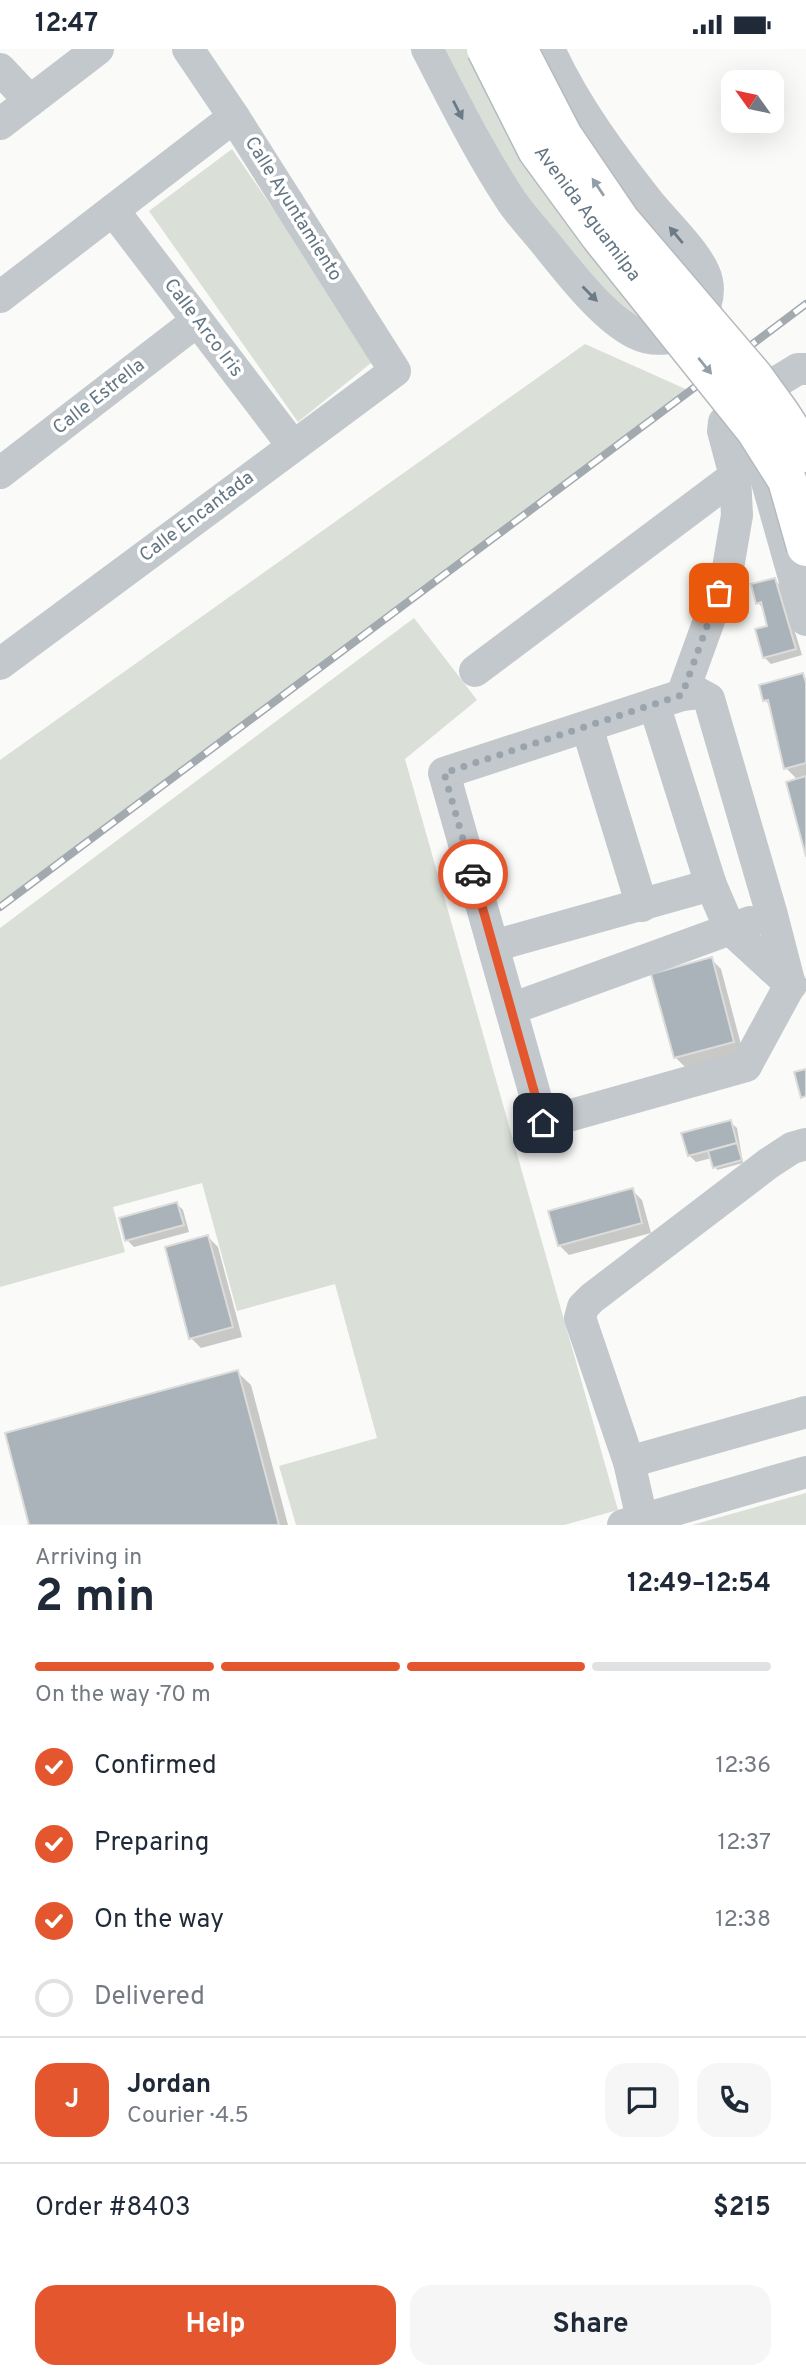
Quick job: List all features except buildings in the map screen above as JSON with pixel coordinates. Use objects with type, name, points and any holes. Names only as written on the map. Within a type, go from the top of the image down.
[{"type":"main road","name":"Avenida Aguamilpa","points":[[486,49],[537,150],[600,236],[756,431],[787,480],[806,547]]},
{"type":"main road","name":"Avenida Aguamilpa","points":[[518,49],[563,136],[620,220],[754,377],[806,453]]},
{"type":"street","points":[[0,124],[98,49]]},
{"type":"street","name":"Calle Ayuntamiento","points":[[188,49],[395,371]]},
{"type":"street","points":[[427,49],[466,125],[513,203],[573,277],[617,322],[636,334],[651,339],[678,336],[694,325],[703,312],[708,297],[702,266],[649,203],[596,132],[549,49]]},
{"type":"street","points":[[0,69],[30,101]]},
{"type":"street","points":[[0,297],[234,117]]},
{"type":"street","name":"Calle Arco Iris","points":[[113,210],[293,446]]},
{"type":"street","name":"Calle Estrella","points":[[0,473],[197,321]]},
{"type":"street","points":[[798,984],[730,929],[711,885],[668,700],[728,568],[737,515],[735,476],[723,431],[724,422],[731,417],[734,408],[798,369],[806,369]]},
{"type":"street","name":"Calle Encantada","points":[[0,664],[395,371]]},
{"type":"street","points":[[731,417],[765,475],[806,620]]},
{"type":"street","points":[[475,671],[735,476]]},
{"type":"street","points":[[698,693],[709,699],[772,915],[798,984],[746,1066],[543,1123],[444,773],[668,700],[698,693]]},
{"type":"street","points":[[587,727],[642,906]]},
{"type":"street","points":[[493,946],[711,885]]},
{"type":"street","points":[[511,1009],[772,915]]},
{"type":"street","points":[[806,1144],[792,1148],[769,1163],[603,1289],[583,1307],[580,1318],[629,1462],[632,1522],[806,1472]]},
{"type":"street","points":[[629,1462],[806,1412]]},
{"type":"shaded area","points":[[442,49],[472,49],[653,321],[638,320],[623,312],[584,269],[522,192],[477,119]]},
{"type":"shaded area","points":[[232,149],[376,359],[298,422],[149,211]]},
{"type":"shaded area","points":[[585,344],[690,391],[0,906],[0,760]]},
{"type":"shaded area","points":[[414,618],[477,700],[405,759],[618,1510],[564,1525],[296,1525],[279,1466],[377,1438],[335,1284],[237,1311],[202,1183],[113,1207],[125,1252],[0,1287],[0,928]]},
{"type":"shaded area","points":[[806,1493],[806,1525],[692,1525]]},
{"type":"railway","points":[[0,907],[806,304]]},
{"type":"way so far","points":[[473,874],[444,773],[682,695],[719,593]]},
{"type":"route","points":[[473,874],[543,1123]]}]
